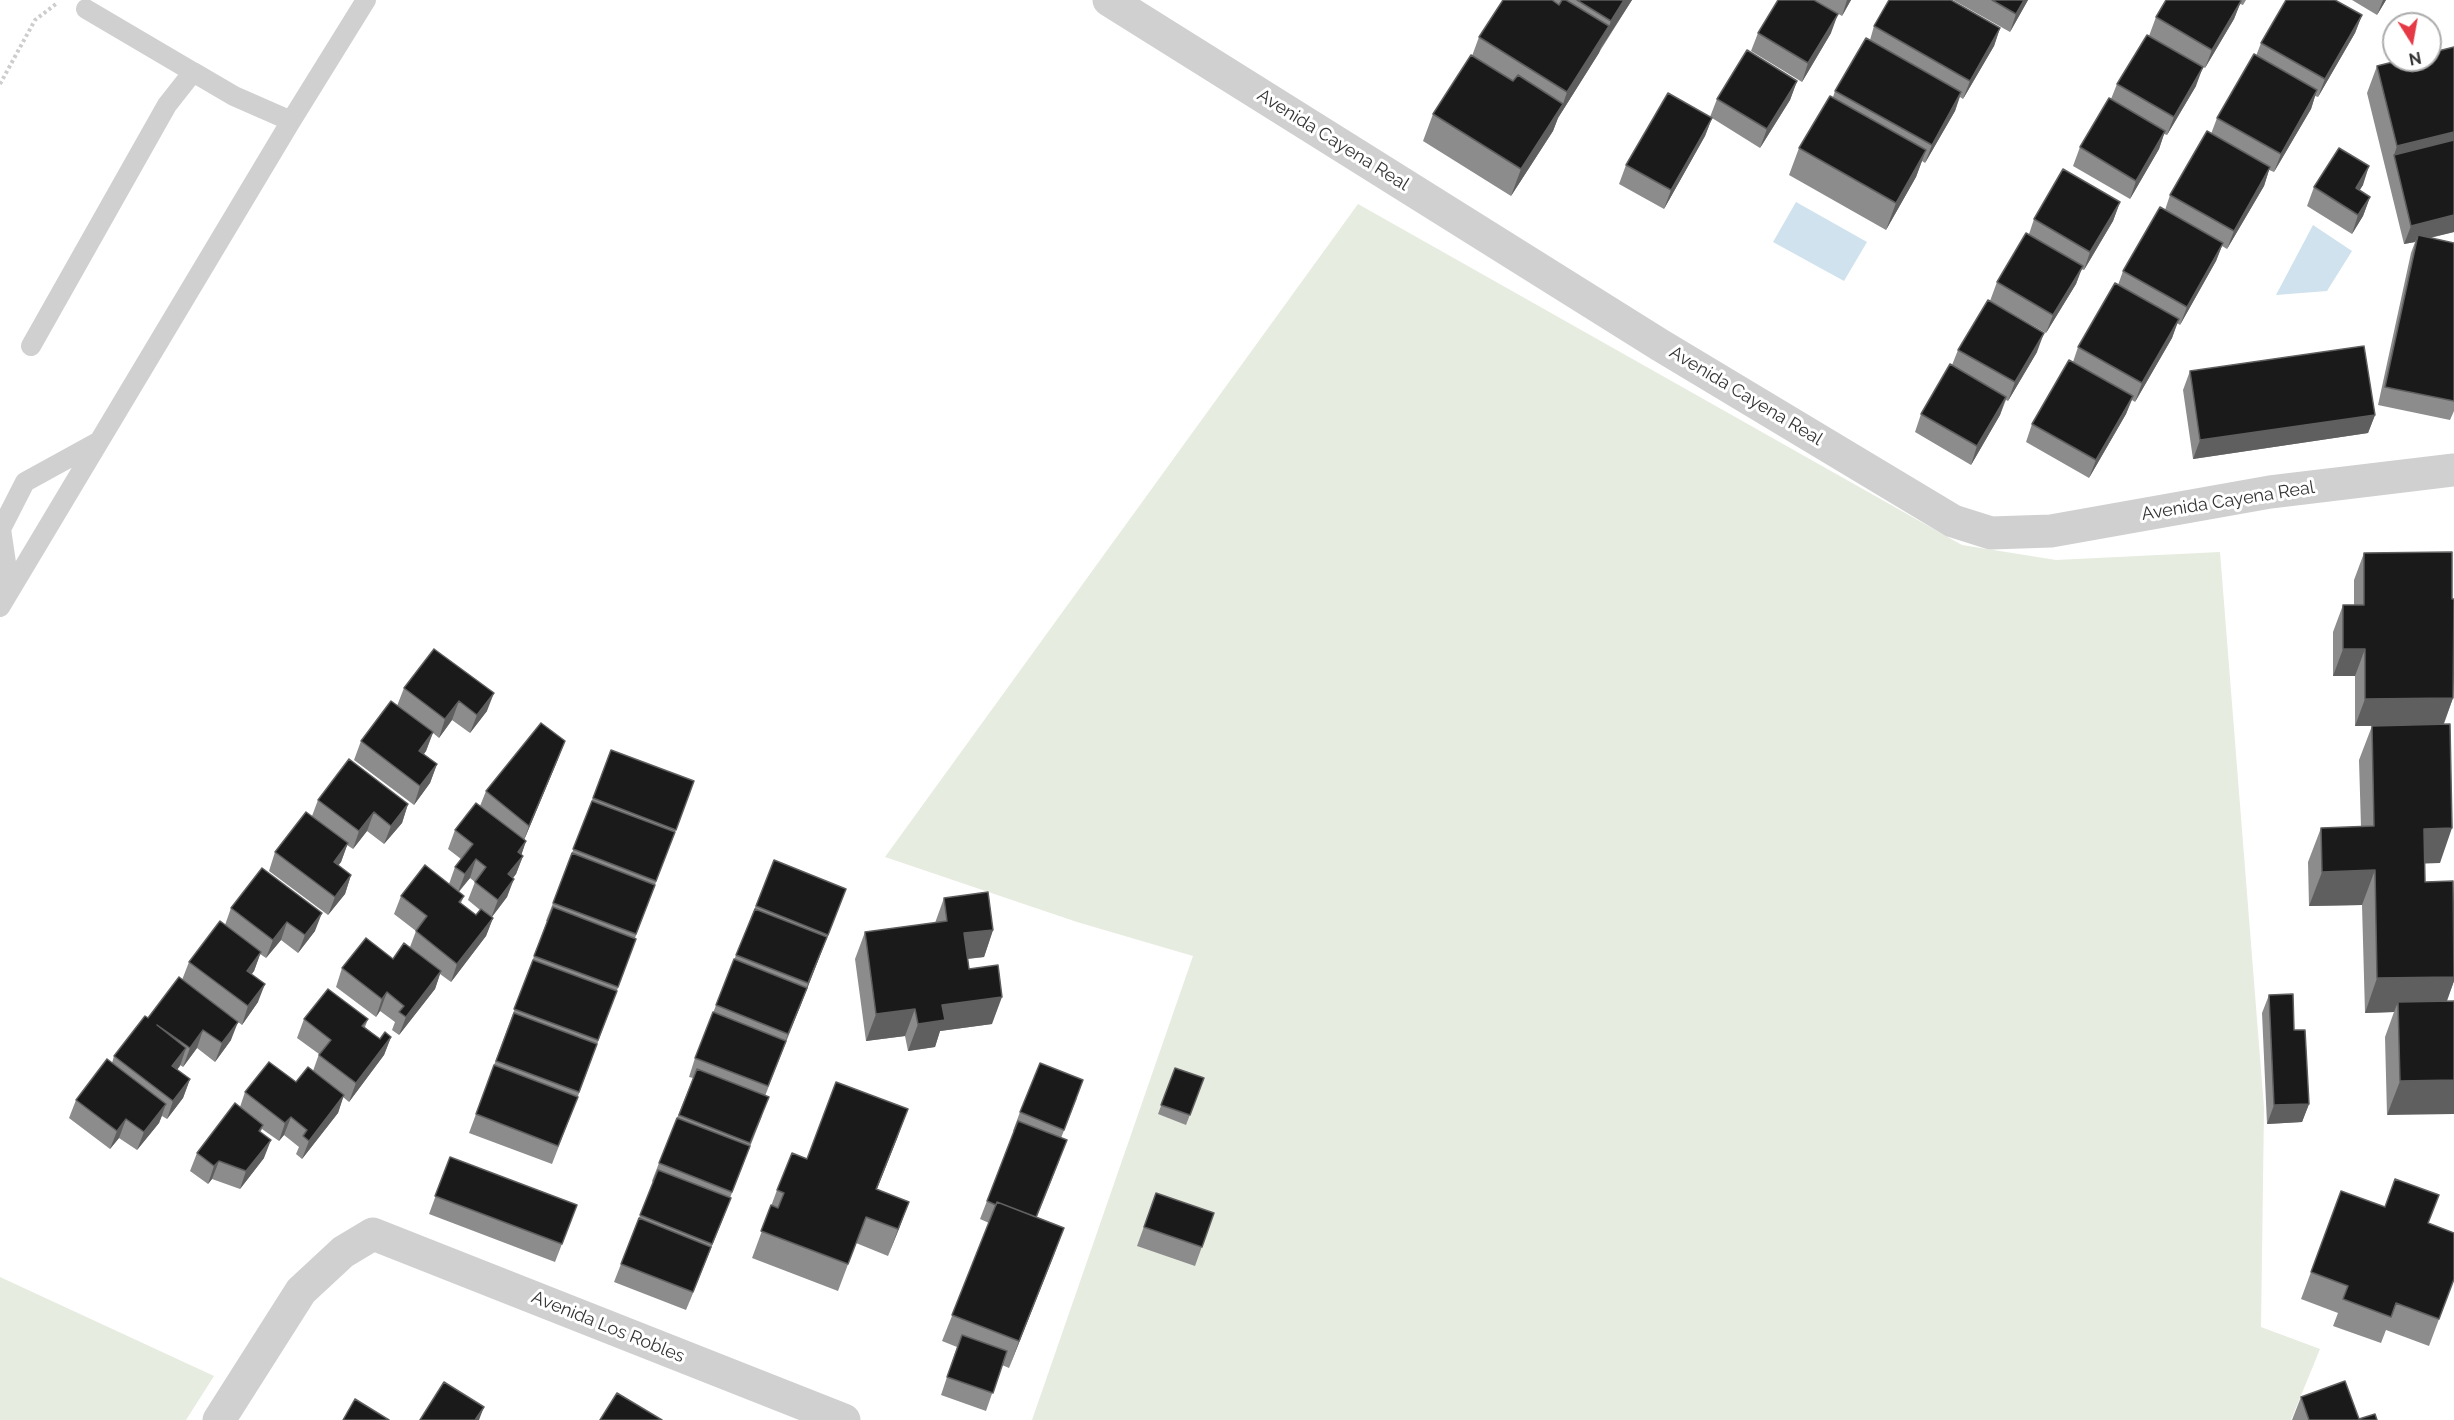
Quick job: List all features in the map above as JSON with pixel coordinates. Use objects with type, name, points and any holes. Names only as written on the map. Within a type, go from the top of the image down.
[{"type":"street","name":"Avenida Cayena Real","points":[[1109,0],[1660,345],[1953,521],[1991,533],[2050,531],[2270,492],[2454,470]]},
{"type":"street","name":"Avenida Los Robles","points":[[219,1420],[301,1292],[343,1252],[373,1234],[844,1420]]},
{"type":"lane","points":[[3,600],[366,0]]},
{"type":"lane","points":[[86,9],[234,96],[291,121]]},
{"type":"lane","points":[[31,346],[167,105],[193,72]]},
{"type":"lane","points":[[3,600],[1,529],[25,482],[98,442]]},
{"type":"path","points":[[0,84],[35,20],[56,4],[86,9]]},
{"type":"shaded area","points":[[1358,204],[1962,545],[2056,560],[2220,552],[2264,1108],[2261,1327],[2320,1349],[2291,1420],[1032,1420],[1193,956],[1077,922],[885,857]]},
{"type":"shaded area","points":[[0,1277],[214,1376],[186,1420],[0,1420]]},
{"type":"water","points":[[1796,202],[1867,242],[1844,281],[1773,242]]},
{"type":"water","points":[[2313,225],[2352,251],[2327,291],[2276,295]]},
{"type":"building","points":[[1503,0],[1552,0],[1559,5],[1562,0],[1566,0],[1609,26],[1567,92],[1479,37]]},
{"type":"building","points":[[1577,0],[1624,0],[1611,21]]},
{"type":"building","points":[[1778,0],[1814,0],[1838,14],[1808,63],[1758,33]]},
{"type":"building","points":[[1889,0],[1951,0],[2000,28],[1970,81],[1874,26]]},
{"type":"building","points":[[1992,0],[2024,0],[2016,14]]},
{"type":"building","points":[[2166,0],[2241,1],[2212,50],[2156,17]]},
{"type":"building","points":[[2286,0],[2335,0],[2362,15],[2325,79],[2261,43]]},
{"type":"building","points":[[2147,35],[2203,67],[2174,117],[2117,84]]},
{"type":"building","points":[[1866,38],[1961,92],[1932,145],[1835,91]]},
{"type":"building","points":[[2454,47],[2454,132],[2397,146],[2377,66],[2382,65],[2382,72],[2442,72],[2442,50]]},
{"type":"building","points":[[1747,50],[1797,81],[1767,129],[1717,99]]},
{"type":"building","points":[[2254,54],[2317,90],[2281,154],[2217,118]]},
{"type":"building","points":[[1471,55],[1513,81],[1518,75],[1563,104],[1521,169],[1433,114]]},
{"type":"building","points":[[1668,93],[1712,118],[1671,190],[1626,165]]},
{"type":"building","points":[[1830,96],[1926,150],[1896,203],[1799,148]]},
{"type":"building","points":[[2109,98],[2165,131],[2136,181],[2080,147]]},
{"type":"building","points":[[2207,131],[2270,167],[2234,231],[2170,195]]},
{"type":"building","points":[[2454,140],[2454,215],[2411,226],[2394,155]]},
{"type":"building","points":[[2339,148],[2369,166],[2356,188],[2370,197],[2358,215],[2314,187]]},
{"type":"building","points":[[2063,169],[2120,202],[2090,252],[2034,219]]},
{"type":"building","points":[[2160,207],[2223,243],[2187,307],[2123,271]]},
{"type":"building","points":[[2026,233],[2083,266],[2053,315],[1997,282]]},
{"type":"building","points":[[2418,235],[2454,243],[2454,401],[2385,387]]},
{"type":"building","points":[[2115,283],[2179,319],[2142,383],[2078,347]]},
{"type":"building","points":[[1988,300],[2044,333],[2015,382],[1958,350]]},
{"type":"building","points":[[2364,346],[2375,415],[2200,440],[2190,371]]},
{"type":"building","points":[[2069,360],[2133,396],[2096,460],[2032,424]]},
{"type":"building","points":[[1950,364],[2006,397],[1977,446],[1921,414]]},
{"type":"building","points":[[2452,552],[2453,698],[2365,699],[2365,649],[2343,649],[2343,605],[2364,605],[2364,553]]},
{"type":"building","points":[[434,649],[494,693],[477,715],[459,701],[445,719],[404,688]]},
{"type":"building","points":[[391,701],[433,732],[419,751],[437,764],[420,786],[361,741]]},
{"type":"building","points":[[541,723],[565,741],[529,826],[486,791]]},
{"type":"building","points":[[2450,724],[2452,828],[2424,829],[2425,882],[2453,881],[2454,977],[2377,978],[2375,870],[2322,872],[2321,828],[2374,826],[2372,726]]},
{"type":"building","points":[[611,750],[694,781],[676,830],[593,798]]},
{"type":"building","points":[[349,759],[408,804],[391,826],[374,812],[359,831],[318,800]]},
{"type":"building","points":[[592,801],[675,832],[656,881],[573,849]]},
{"type":"building","points":[[476,803],[526,841],[518,852],[523,856],[508,874],[514,879],[498,900],[475,882],[486,867],[476,859],[465,874],[455,867],[473,844],[455,830]]},
{"type":"building","points":[[306,812],[348,843],[334,862],[351,875],[335,897],[275,852]]},
{"type":"building","points":[[572,853],[655,885],[636,934],[553,903]]},
{"type":"building","points":[[774,860],[846,889],[828,935],[756,906]]},
{"type":"building","points":[[425,865],[464,896],[459,902],[476,915],[481,909],[493,918],[457,964],[416,931],[427,916],[401,896]]},
{"type":"building","points":[[262,868],[322,913],[305,935],[287,922],[273,940],[231,908]]},
{"type":"building","points":[[988,892],[993,930],[964,933],[969,969],[998,965],[1002,997],[942,1005],[945,1020],[918,1024],[915,1009],[876,1014],[865,932],[947,921],[944,898]]},
{"type":"building","points":[[553,907],[636,939],[618,987],[534,956]]},
{"type":"building","points":[[755,909],[827,937],[808,983],[736,955]]},
{"type":"building","points":[[220,921],[261,952],[247,971],[265,984],[248,1006],[189,962]]},
{"type":"building","points":[[366,938],[393,959],[404,943],[441,971],[406,1017],[399,1012],[404,1006],[387,992],[382,999],[342,968]]},
{"type":"building","points":[[734,959],[807,988],[788,1034],[716,1005]]},
{"type":"building","points":[[533,960],[617,991],[598,1040],[514,1009]]},
{"type":"building","points":[[179,977],[238,1022],[222,1043],[203,1030],[190,1048],[157,1025],[186,1048],[172,1066],[190,1079],[173,1101],[114,1056],[145,1016],[148,1018]]},
{"type":"building","points":[[328,989],[368,1019],[362,1026],[380,1039],[385,1032],[391,1037],[356,1083],[319,1055],[331,1040],[304,1019]]},
{"type":"building","points":[[2293,994],[2294,1030],[2305,1030],[2309,1104],[2274,1105],[2269,995]]},
{"type":"building","points":[[2454,1001],[2454,1080],[2400,1081],[2398,1002]]},
{"type":"building","points":[[713,1012],[786,1041],[768,1086],[695,1058]]},
{"type":"building","points":[[514,1013],[597,1044],[579,1092],[496,1061]]},
{"type":"building","points":[[107,1059],[166,1104],[144,1132],[126,1119],[117,1131],[76,1100]]},
{"type":"building","points":[[269,1062],[296,1082],[308,1067],[344,1095],[309,1141],[303,1136],[307,1130],[291,1117],[285,1123],[245,1092]]},
{"type":"building","points":[[1040,1063],[1083,1080],[1064,1130],[1020,1112]]},
{"type":"building","points":[[494,1065],[578,1097],[558,1146],[476,1114]]},
{"type":"building","points":[[1175,1068],[1204,1078],[1190,1115],[1161,1105]]},
{"type":"building","points":[[697,1069],[769,1097],[750,1143],[679,1115]]},
{"type":"building","points":[[836,1082],[908,1109],[876,1189],[909,1202],[898,1229],[866,1217],[848,1264],[761,1231],[771,1205],[778,1208],[784,1193],[777,1190],[792,1153],[807,1159]]},
{"type":"building","points":[[235,1103],[263,1125],[259,1131],[271,1140],[246,1171],[219,1161],[214,1166],[197,1153]]},
{"type":"building","points":[[677,1118],[750,1146],[732,1192],[659,1163]]},
{"type":"building","points":[[1018,1121],[1067,1140],[1036,1217],[997,1202],[996,1205],[987,1201]]},
{"type":"building","points":[[450,1157],[577,1205],[562,1244],[435,1196]]},
{"type":"building","points":[[658,1170],[731,1198],[712,1244],[640,1215]]},
{"type":"building","points":[[2395,1179],[2439,1195],[2428,1223],[2454,1233],[2454,1279],[2439,1319],[2396,1303],[2391,1317],[2343,1299],[2348,1286],[2311,1272],[2341,1191],[2385,1207]]},
{"type":"building","points":[[1156,1193],[1214,1213],[1202,1247],[1144,1227]]},
{"type":"building","points":[[997,1202],[1064,1228],[1019,1341],[952,1315]]},
{"type":"building","points":[[639,1218],[711,1247],[693,1292],[621,1264]]},
{"type":"building","points":[[962,1335],[1007,1351],[993,1393],[947,1377]]},
{"type":"building","points":[[2345,1381],[2359,1419],[2375,1414],[2377,1420],[2309,1420],[2301,1397]]},
{"type":"building","points":[[444,1382],[484,1407],[475,1420],[420,1420]]},
{"type":"building","points":[[617,1393],[662,1420],[600,1420]]},
{"type":"building","points":[[355,1399],[389,1420],[343,1420]]}]
